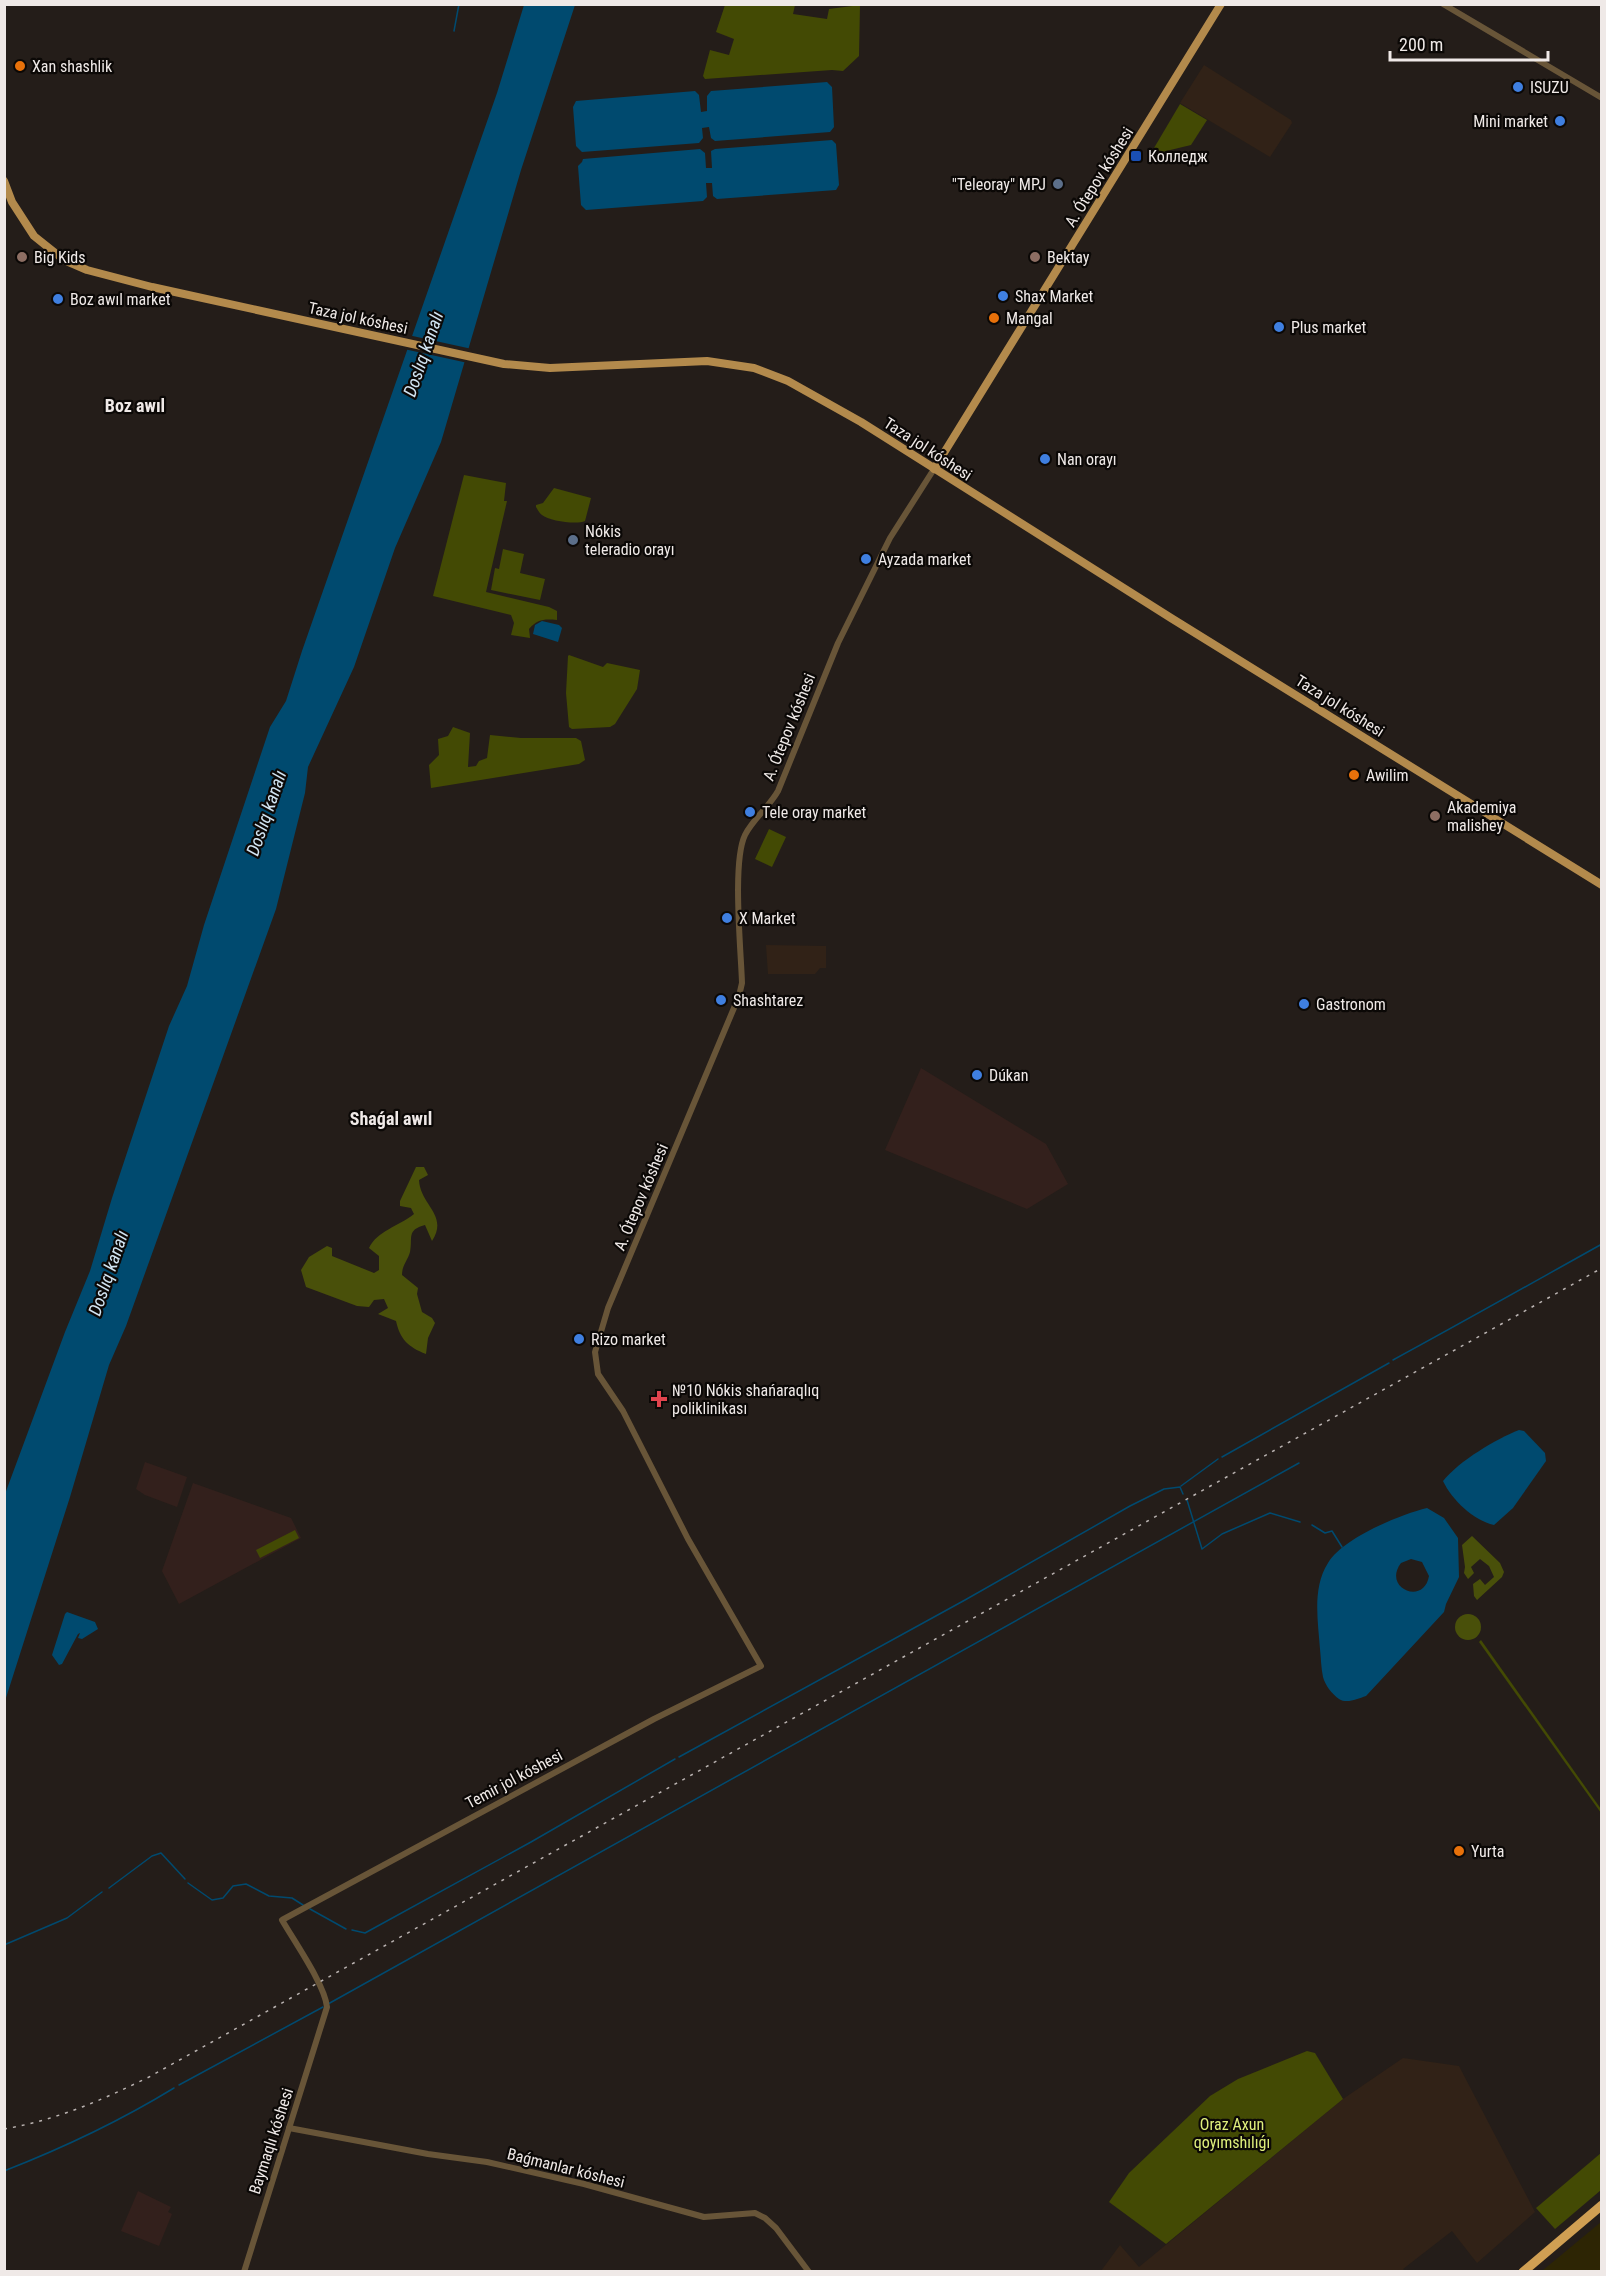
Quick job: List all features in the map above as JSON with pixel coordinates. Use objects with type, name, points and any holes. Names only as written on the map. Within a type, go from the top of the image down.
[{"type":"highway","points":[[1523,2271],[1602,2205]]},
{"type":"main road","name":"A. Ótepov kóshesi","points":[[934,469],[1221,4]]},
{"type":"main road","name":"Taza jol kóshesi","points":[[4,181],[12,202],[34,236],[51,252],[87,270],[152,287],[504,364],[550,368],[707,361],[754,368],[804,388],[1602,885]]},
{"type":"street","points":[[1443,4],[1602,98]]},
{"type":"street","name":"A. Ótepov kóshesi","points":[[761,1666],[688,1539],[627,1419],[598,1374],[595,1352],[608,1308],[739,996],[742,983],[738,866],[744,837],[771,804],[838,643],[890,538],[934,469]]},
{"type":"street","name":"Temir jol kóshesi","points":[[324,2018],[326,2000],[282,1920],[654,1719],[761,1666]]},
{"type":"street","name":"Baymaqlı kóshesi","points":[[244,2271],[324,2018]]},
{"type":"street","name":"Baǵmanlar kóshesi","points":[[289,2128],[428,2154],[487,2162],[584,2184],[679,2212],[704,2217],[755,2212],[776,2228],[809,2271]]},
{"type":"shaded area","points":[[1204,65],[1291,120],[1292,123],[1270,157],[1180,103]]},
{"type":"shaded area","points":[[766,945],[826,946],[826,968],[820,968],[815,974],[768,974]]},
{"type":"shaded area","points":[[921,1068],[1046,1144],[1068,1184],[1027,1209],[885,1150]]},
{"type":"shaded area","points":[[145,1462],[187,1477],[177,1507],[145,1495],[136,1489]]},
{"type":"shaded area","points":[[193,1483],[291,1518],[301,1538],[179,1604],[162,1571]]},
{"type":"shaded area","points":[[1403,2058],[1459,2066],[1535,2212],[1477,2263],[1452,2231],[1403,2269],[1405,2271],[1101,2271],[1120,2245],[1139,2267],[1343,2099]]},
{"type":"shaded area","points":[[138,2191],[171,2207],[168,2212],[172,2214],[159,2246],[121,2231]]},
{"type":"green space","points":[[725,5],[795,5],[793,14],[827,19],[829,9],[860,5],[859,56],[843,71],[705,79],[703,76],[710,50],[729,55],[734,39],[716,32]]},
{"type":"green space","points":[[1180,104],[1207,120],[1191,145],[1162,152],[1154,148]]},
{"type":"green space","points":[[464,475],[506,483],[504,501],[507,501],[486,592],[557,611],[557,620],[541,620],[529,629],[530,638],[511,635],[514,623],[511,615],[433,596]]},
{"type":"green space","points":[[554,488],[591,498],[585,521],[563,522],[540,513],[536,505],[543,503]]},
{"type":"green space","points":[[503,549],[524,554],[520,573],[545,579],[540,600],[491,590],[495,568],[499,569]]},
{"type":"green space","points":[[569,655],[603,667],[607,663],[640,670],[637,689],[615,724],[610,727],[572,729],[569,727],[566,693]]},
{"type":"green space","points":[[453,727],[470,733],[468,767],[476,766],[479,761],[487,758],[490,735],[521,738],[576,738],[581,741],[585,760],[579,764],[431,788],[429,765],[439,755],[438,739],[448,736]]},
{"type":"green space","points":[[769,829],[786,837],[772,867],[755,859]]},
{"type":"green space","points":[[416,1167],[424,1167],[428,1175],[419,1180],[424,1196],[436,1217],[436,1232],[432,1241],[425,1225],[415,1229],[402,1275],[418,1288],[417,1294],[422,1312],[432,1318],[435,1323],[428,1338],[426,1354],[406,1342],[396,1321],[378,1314],[388,1308],[384,1299],[374,1300],[369,1307],[357,1306],[306,1287],[301,1270],[309,1257],[327,1246],[332,1248],[332,1256],[374,1273],[379,1270],[379,1256],[369,1248],[377,1237],[414,1214],[411,1208],[400,1206],[400,1201]]},
{"type":"green space","points":[[295,1530],[299,1538],[260,1558],[256,1550]]},
{"type":"green space","points":[[1472,1536],[1500,1563],[1504,1572],[1502,1577],[1477,1600],[1474,1596],[1473,1584],[1480,1579],[1485,1585],[1494,1577],[1489,1566],[1480,1559],[1471,1567],[1474,1573],[1468,1579],[1464,1573],[1462,1545]]},
{"type":"green space","points":[[1468,1614],[1477,1618],[1481,1627],[1477,1636],[1468,1640],[1459,1636],[1455,1627],[1459,1618]]},
{"type":"green space","points":[[1481,1640],[1601,1809],[1601,1813],[1479,1642]]},
{"type":"green space","name":"Oraz Axun qoyımshılıǵı","points":[[1307,2051],[1315,2053],[1343,2099],[1166,2244],[1109,2202],[1129,2173],[1210,2096],[1238,2079]]},
{"type":"green space","points":[[1601,2153],[1601,2190],[1555,2229],[1536,2208]]},
{"type":"sand","points":[[1601,2222],[1601,2271],[1542,2271]]},
{"type":"water","name":"Doslıq kanalı","points":[[524,5],[575,5],[521,170],[441,442],[395,548],[354,667],[308,767],[305,793],[276,909],[126,1326],[109,1365],[5,1701],[5,1494],[90,1271],[169,1026],[187,986],[204,925],[270,727],[286,701],[497,93]]},
{"type":"water","points":[[827,82],[832,87],[834,127],[830,132],[715,141],[711,138],[709,127],[702,128],[703,138],[699,143],[582,152],[576,146],[573,107],[576,101],[695,91],[699,95],[701,112],[707,111],[707,96],[711,91]]},
{"type":"water","points":[[832,140],[836,144],[839,185],[836,190],[717,199],[713,196],[712,183],[706,183],[707,197],[703,201],[586,210],[581,205],[578,166],[583,159],[700,149],[705,153],[706,168],[712,168],[711,151],[715,149]]},
{"type":"water","points":[[542,621],[559,625],[562,628],[558,642],[533,634],[535,625]]},
{"type":"water","points":[[1519,1430],[1524,1431],[1545,1453],[1546,1461],[1513,1508],[1494,1525],[1478,1519],[1464,1508],[1443,1481],[1478,1451]]},
{"type":"water","points":[[1427,1508],[1444,1518],[1458,1538],[1459,1577],[1444,1612],[1366,1696],[1342,1700],[1329,1689],[1322,1674],[1317,1605],[1323,1573],[1335,1554],[1359,1536]],"holes":[[[1411,1559],[1422,1562],[1429,1576],[1426,1585],[1413,1592],[1400,1586],[1397,1572],[1401,1563]]]},
{"type":"water","points":[[67,1612],[95,1622],[98,1629],[82,1639],[78,1638],[80,1633],[78,1634],[62,1664],[59,1665],[52,1655]]},
{"type":"pier","points":[[408,335],[472,349],[468,363],[404,349]]},
{"type":"waterway","points":[[454,31],[459,4]]},
{"type":"waterway","points":[[1393,1360],[1602,1244]]},
{"type":"waterway","points":[[1222,1457],[1389,1363]]},
{"type":"waterway","points":[[1181,1486],[1218,1459]]},
{"type":"waterway","points":[[328,2004],[1299,1463]]},
{"type":"waterway","points":[[679,1757],[965,1600],[1130,1506],[1164,1489],[1180,1487],[1183,1494]]},
{"type":"waterway","points":[[1187,1500],[1202,1549],[1222,1534],[1270,1513],[1300,1522]]},
{"type":"waterway","points":[[1312,1525],[1325,1533],[1332,1531],[1342,1547]]},
{"type":"waterway","points":[[352,1930],[365,1933],[531,1842],[675,1759]]},
{"type":"waterway","points":[[109,1888],[152,1856],[161,1853],[185,1879]]},
{"type":"waterway","points":[[188,1883],[212,1900],[223,1898],[233,1886],[246,1884],[269,1896],[292,1898],[303,1905]]},
{"type":"waterway","points":[[4,1945],[67,1918],[102,1892]]},
{"type":"waterway","points":[[310,1909],[346,1929]]},
{"type":"waterway","points":[[179,2085],[323,2007]]},
{"type":"waterway","points":[[4,2171],[91,2133],[174,2088]]},
{"type":"railway","points":[[4,2129],[79,2108],[149,2077],[1602,1268]]},
{"type":"place","name":"Xan shashlik","points":[[20,66]]},
{"type":"place","name":"ISUZU","points":[[1518,87]]},
{"type":"place","name":"Mini market","points":[[1560,121]]},
{"type":"place","name":"Колледж","points":[[1136,156]]},
{"type":"place","name":"\"Teleoray\" MPJ","points":[[1058,184]]},
{"type":"place","name":"Big Kids","points":[[22,257]]},
{"type":"place","name":"Bektay","points":[[1035,257]]},
{"type":"place","name":"Shax Market","points":[[1003,296]]},
{"type":"place","name":"Boz awıl market","points":[[58,299]]},
{"type":"place","name":"Mangal","points":[[994,318]]},
{"type":"place","name":"Plus market","points":[[1279,327]]},
{"type":"place","name":"Nan orayı","points":[[1045,459]]},
{"type":"place","name":"Nókis teleradio orayı","points":[[573,540]]},
{"type":"place","name":"Ayzada market","points":[[866,559]]},
{"type":"place","name":"Awilim","points":[[1354,775]]},
{"type":"place","name":"Tele oray market","points":[[750,812]]},
{"type":"place","name":"Akademiya malishey","points":[[1435,816]]},
{"type":"place","name":"X Market","points":[[727,918]]},
{"type":"place","name":"Shashtarez","points":[[721,1000]]},
{"type":"place","name":"Gastronom","points":[[1304,1004]]},
{"type":"place","name":"Dúkan","points":[[977,1075]]},
{"type":"place","name":"Rizo market","points":[[579,1339]]},
{"type":"place","name":"№10 Nókis shańaraqlıq poliklinikası","points":[[659,1399]]},
{"type":"place","name":"Yurta","points":[[1459,1851]]},
{"type":"district","name":"Boz awıl","points":[[135,405]]},
{"type":"district","name":"Shaǵal awıl","points":[[391,1118]]}]
